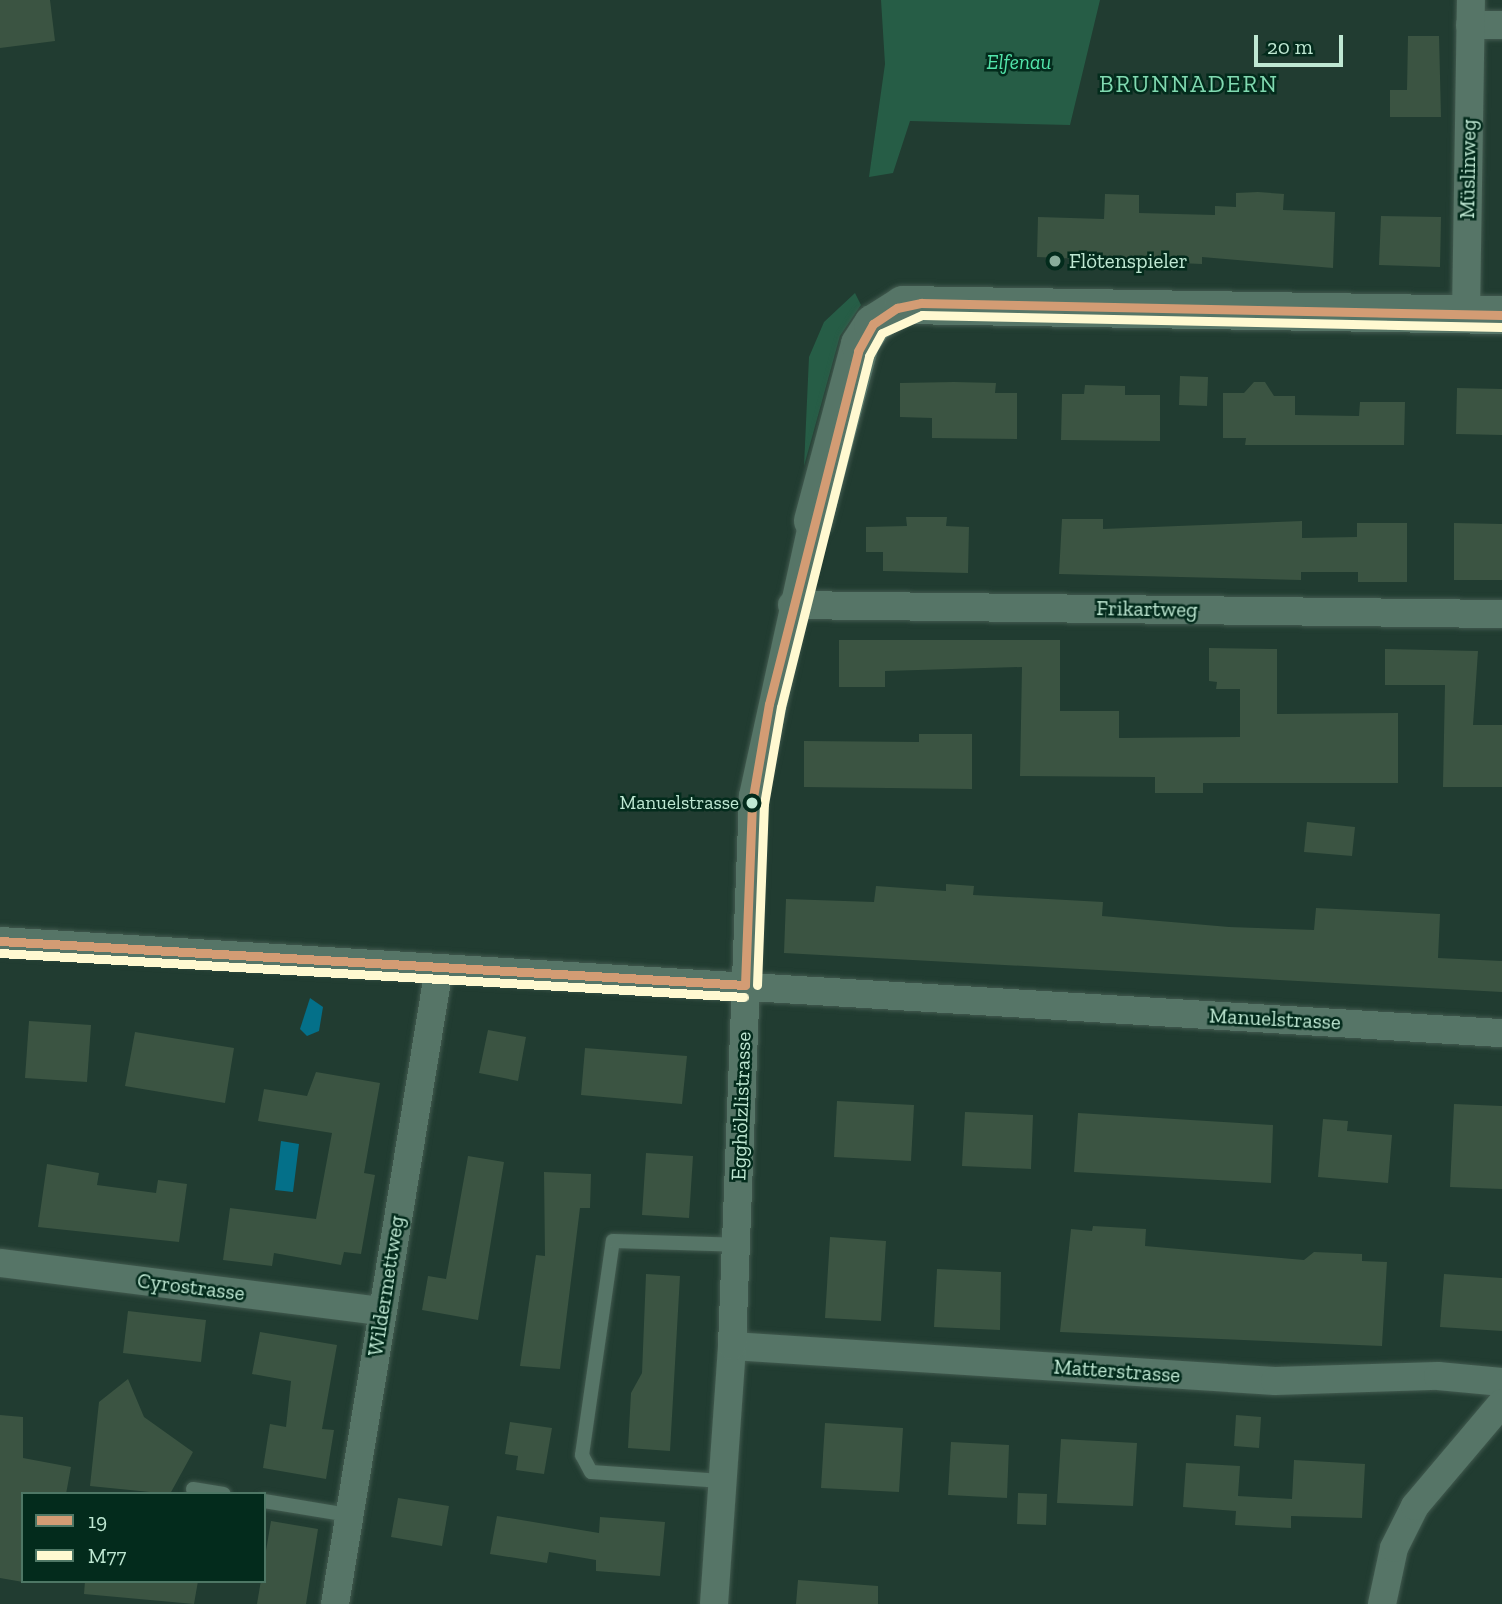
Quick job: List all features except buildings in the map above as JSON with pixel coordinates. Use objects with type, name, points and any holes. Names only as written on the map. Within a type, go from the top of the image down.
[{"type":"street","name":"Müslinweg","points":[[1484,315],[1470,12],[1502,25]]},
{"type":"street","name":"Egghölzlistrasse","points":[[714,1604],[737,1245],[754,786],[792,605],[813,521],[869,328],[892,310],[921,303],[1484,315]]},
{"type":"street","name":"Frikartweg","points":[[792,605],[1502,614]]},
{"type":"street","name":"Manuelstrasse","points":[[0,942],[745,985],[1502,1033]]},
{"type":"street","name":"Wildermettweg","points":[[335,1604],[439,968]]},
{"type":"street","name":"Cyrostrasse","points":[[0,1263],[382,1311]]},
{"type":"street","name":"Matterstrasse","points":[[732,1346],[1275,1381],[1438,1376],[1502,1382]]},
{"type":"street","points":[[1382,1604],[1394,1548],[1415,1506],[1502,1404]]},
{"type":"lane","points":[[722,1480],[591,1472],[582,1455],[613,1241],[737,1245]]},
{"type":"lane","points":[[194,1489],[212,1492]]},
{"type":"lane","points":[[266,1501],[349,1515]]},
{"type":"green space","name":"Elfenau","points":[[881,0],[1100,0],[1070,125],[910,121],[893,173],[869,177],[885,64]]},
{"type":"green space","points":[[855,293],[861,305],[840,336],[804,466],[809,357],[824,322]]},
{"type":"water","points":[[310,998],[323,1007],[319,1031],[307,1036],[300,1029]]},
{"type":"water","points":[[281,1141],[299,1144],[293,1192],[275,1190]]},
{"type":"transit line","name":"19","points":[[745,985],[752,803],[769,704],[858,351],[873,324],[897,308],[921,303],[1502,315]]},
{"type":"transit line","name":"M77","points":[[757,985],[764,804],[781,707],[869,356],[882,333],[922,315],[1502,327]]},
{"type":"transit line","name":"19","points":[[0,941],[745,985]]},
{"type":"transit line","name":"M77","points":[[0,953],[744,997]]},
{"type":"place","name":"Flötenspieler","points":[[1055,261]]},
{"type":"place","name":"Manuelstrasse","points":[[752,803]]},
{"type":"district","name":"BRUNNADERN","points":[[1189,84]]}]
